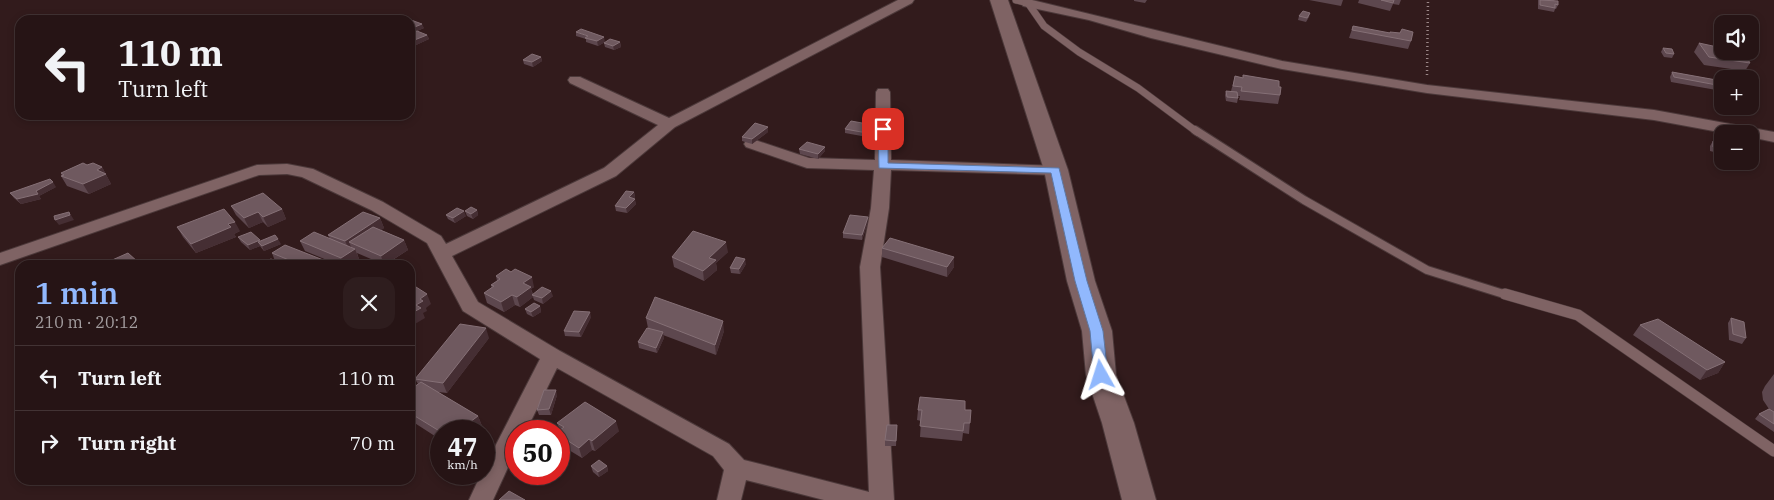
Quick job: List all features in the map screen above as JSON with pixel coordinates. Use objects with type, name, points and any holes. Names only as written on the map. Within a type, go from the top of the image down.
[{"type":"main road","points":[[998,0],[1056,170],[1081,281],[1097,331],[1101,375],[1118,423],[1139,500]]},
{"type":"street","points":[[442,253],[610,172],[669,124],[908,0]]},
{"type":"street","points":[[1022,2],[1092,17],[1156,35],[1282,65],[1427,89],[1654,115],[1774,137]]},
{"type":"street","points":[[575,80],[669,124]]},
{"type":"street","points":[[882,500],[870,267],[880,208],[883,166],[883,92]]},
{"type":"street","points":[[752,144],[807,163],[1056,170]]},
{"type":"street","points":[[0,259],[257,170],[287,169],[307,172],[377,206],[434,240],[470,306],[552,356],[721,450],[736,468],[862,500]]},
{"type":"street","points":[[481,500],[552,356]]},
{"type":"street","points":[[729,500],[736,468]]},
{"type":"lane","points":[[1022,2],[1044,26],[1079,52],[1138,88],[1212,143],[1304,200],[1427,270],[1504,294],[1578,314],[1774,451]]},
{"type":"path","points":[[1427,89],[1428,0]]},
{"type":"building","points":[[1381,0],[1394,0],[1393,3]]},
{"type":"building","points":[[1540,0],[1558,1],[1558,5],[1555,4],[1555,8],[1540,5]]},
{"type":"building","points":[[1303,11],[1310,13],[1307,18],[1299,16]]},
{"type":"building","points":[[415,21],[422,24],[415,27]]},
{"type":"building","points":[[1353,26],[1390,33],[1400,33],[1402,29],[1413,32],[1411,41],[1352,30]]},
{"type":"building","points":[[581,29],[604,37],[597,41],[585,38],[588,36],[576,32]]},
{"type":"building","points":[[417,31],[427,35],[415,40],[415,32]]},
{"type":"building","points":[[610,39],[620,42],[613,46],[604,43]]},
{"type":"building","points":[[1699,43],[1714,46],[1714,58],[1709,57]]},
{"type":"building","points":[[1663,48],[1672,49],[1674,54],[1666,53]]},
{"type":"building","points":[[532,54],[541,57],[532,62],[523,60]]},
{"type":"building","points":[[1730,60],[1748,60],[1750,63]]},
{"type":"building","points":[[1672,72],[1714,80],[1714,84],[1674,77]]},
{"type":"building","points":[[1243,75],[1279,81],[1279,87],[1281,87],[1280,95],[1241,91],[1242,87],[1233,86],[1235,76],[1243,78]]},
{"type":"building","points":[[1226,91],[1237,92],[1238,98],[1227,97]]},
{"type":"building","points":[[851,121],[873,125],[867,133],[845,129]]},
{"type":"building","points":[[755,123],[768,127],[752,139],[742,137]]},
{"type":"building","points":[[807,142],[825,147],[818,154],[799,149]]},
{"type":"building","points":[[83,163],[87,165],[93,163],[102,167],[97,170],[106,174],[83,184],[61,176],[64,175],[61,173]]},
{"type":"building","points":[[50,179],[53,182],[36,191],[38,194],[17,199],[10,193]]},
{"type":"building","points":[[626,191],[634,192],[629,197],[635,199],[626,208],[615,206]]},
{"type":"building","points":[[263,193],[282,209],[263,217],[258,212],[244,218],[231,206]]},
{"type":"building","points":[[471,207],[477,210],[471,214],[465,211]]},
{"type":"building","points":[[457,208],[464,211],[453,218],[446,215]]},
{"type":"building","points":[[224,209],[235,222],[228,224],[231,227],[191,244],[177,227]]},
{"type":"building","points":[[69,212],[70,215],[55,220],[54,216]]},
{"type":"building","points":[[363,212],[380,218],[345,241],[328,235]]},
{"type":"building","points":[[850,215],[868,217],[862,235],[843,233]]},
{"type":"building","points":[[373,227],[404,240],[381,256],[349,242]]},
{"type":"building","points":[[693,231],[726,242],[709,258],[716,260],[703,271],[672,257]]},
{"type":"building","points":[[251,232],[260,240],[248,245],[238,237]]},
{"type":"building","points":[[314,232],[355,249],[341,258],[300,241]]},
{"type":"building","points":[[275,235],[278,239],[262,246],[258,242]]},
{"type":"building","points":[[890,238],[954,257],[947,267],[882,248]]},
{"type":"building","points":[[285,245],[323,260],[289,260],[272,253]]},
{"type":"building","points":[[128,253],[136,260],[112,260]]},
{"type":"building","points":[[736,257],[745,259],[739,269],[730,268]]},
{"type":"building","points":[[506,269],[511,272],[515,269],[532,277],[523,283],[531,287],[517,297],[512,295],[501,302],[484,293],[500,279],[496,276]]},
{"type":"building","points":[[542,287],[551,291],[542,298],[532,295]]},
{"type":"building","points":[[415,288],[427,294],[420,299],[423,301],[416,305],[421,308],[415,311]]},
{"type":"building","points":[[655,297],[723,321],[715,345],[646,318]]},
{"type":"building","points":[[534,303],[540,306],[531,312],[525,309]]},
{"type":"building","points":[[574,311],[590,312],[579,332],[564,331]]},
{"type":"building","points":[[1731,318],[1744,322],[1746,338],[1733,334]]},
{"type":"building","points":[[1658,319],[1725,362],[1707,370],[1640,325]]},
{"type":"building","points":[[460,324],[486,328],[443,383],[415,379]]},
{"type":"building","points":[[647,328],[663,332],[656,348],[638,342]]},
{"type":"building","points":[[421,382],[478,416],[473,420],[430,420],[430,425],[415,416],[415,386]]},
{"type":"building","points":[[544,390],[556,390],[549,409],[537,410]]},
{"type":"building","points":[[920,397],[965,401],[965,410],[971,410],[970,423],[964,423],[963,431],[920,426],[922,410],[918,410]]},
{"type":"building","points":[[585,402],[616,421],[592,441],[589,439],[579,448],[570,442],[570,420],[561,420]]},
{"type":"building","points":[[1769,409],[1774,412],[1774,424],[1759,414]]},
{"type":"building","points":[[887,425],[897,425],[896,441],[885,440]]},
{"type":"building","points":[[599,460],[607,466],[598,472],[591,466]]},
{"type":"building","points":[[509,491],[525,500],[499,500]]},
{"type":"route","points":[[883,129],[883,166],[1056,170],[1081,281],[1097,331],[1101,375]]}]
